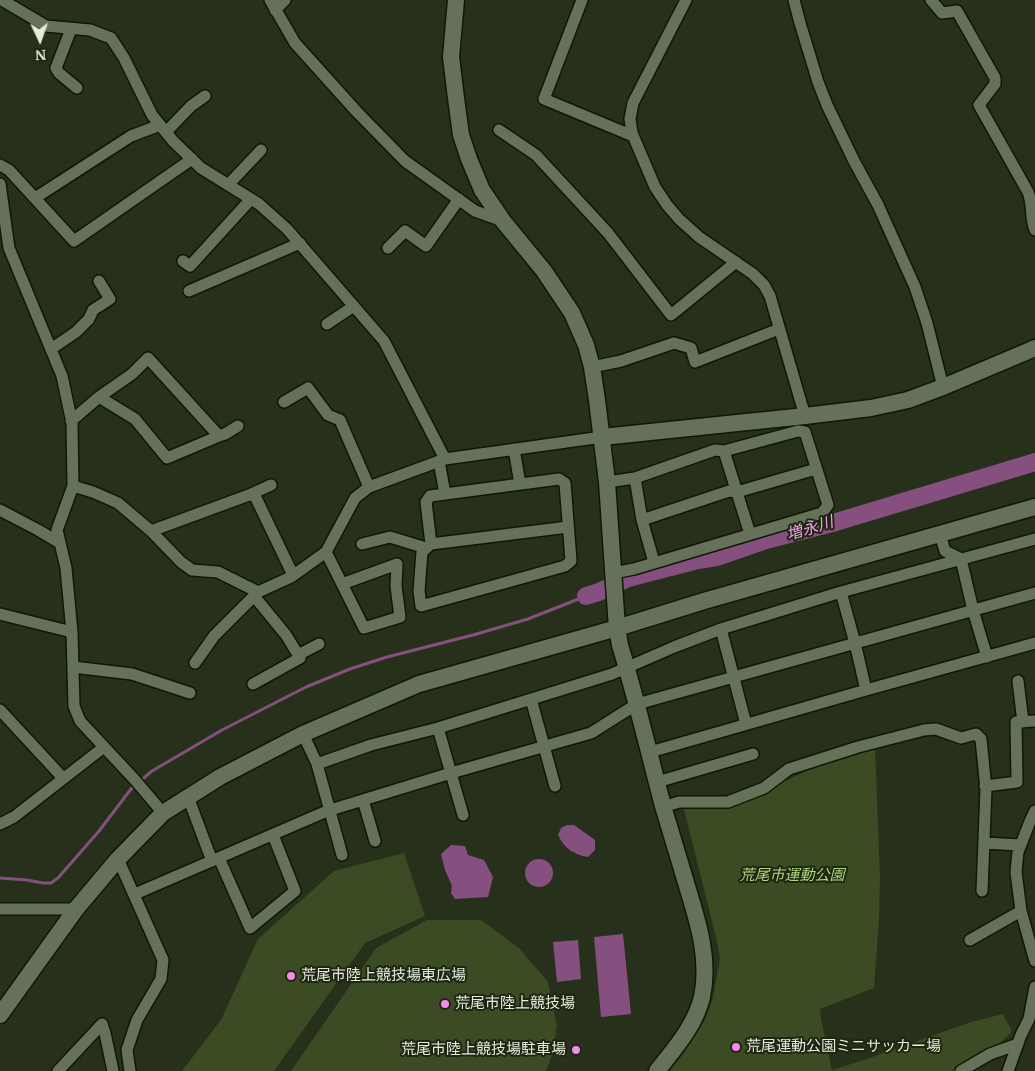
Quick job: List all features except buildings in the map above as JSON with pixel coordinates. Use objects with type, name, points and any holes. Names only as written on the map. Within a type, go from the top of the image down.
[{"type":"street","points":[[2,0],[46,26],[90,30],[111,38],[124,58],[152,115],[163,128],[201,168],[259,204],[288,229],[384,341],[442,460],[445,494]]},
{"type":"street","points":[[285,0],[273,5],[294,43],[405,162],[475,211],[503,221]]},
{"type":"street","points":[[456,0],[451,57],[461,135],[469,159],[482,190],[503,221],[544,271],[572,313],[586,345],[592,368],[602,437],[617,628],[620,645],[663,806],[700,926],[705,959],[702,997],[685,1035],[657,1071]]},
{"type":"street","points":[[582,0],[544,99],[633,136]]},
{"type":"street","points":[[686,0],[632,103],[630,119],[633,136],[655,187],[679,219],[699,237],[753,274],[764,286],[770,296],[805,416]]},
{"type":"street","points":[[794,0],[818,82],[827,105],[854,161],[878,204],[915,287],[927,323],[943,387]]},
{"type":"street","points":[[931,0],[942,13],[957,11],[995,78],[995,84],[979,104],[1028,192],[1031,199],[1035,230]]},
{"type":"street","points":[[71,29],[56,68],[77,88]]},
{"type":"street","points":[[35,198],[131,136],[163,128],[205,96]]},
{"type":"street","points":[[499,130],[536,155],[608,233],[671,315],[736,262]]},
{"type":"street","points":[[228,185],[261,150]]},
{"type":"street","points":[[0,165],[9,170],[74,241],[192,159]]},
{"type":"street","points":[[0,184],[9,248],[62,376],[71,421],[73,486],[57,530],[66,568],[72,632],[74,706],[80,721],[163,812]]},
{"type":"street","points":[[190,266],[251,199]]},
{"type":"street","points":[[388,248],[405,231],[426,246],[459,199]]},
{"type":"street","points":[[189,291],[300,243]]},
{"type":"street","points":[[51,349],[76,332],[89,319],[93,310],[110,299],[99,281]]},
{"type":"street","points":[[327,324],[354,306]]},
{"type":"street","points":[[592,368],[674,344],[691,348],[694,362],[779,329]]},
{"type":"street","points":[[195,663],[214,636],[256,594],[293,575],[326,552],[355,498],[369,488],[442,460],[602,437],[871,408],[908,400],[1035,348]]},
{"type":"street","points":[[71,421],[99,397],[132,374],[148,358],[219,436]]},
{"type":"street","points":[[284,402],[308,388],[328,415],[340,420],[369,488]]},
{"type":"street","points":[[99,397],[135,419],[167,458],[225,434],[238,426]]},
{"type":"street","points":[[607,482],[635,478],[715,450],[724,451],[798,430],[805,432],[828,506],[822,513],[614,573]]},
{"type":"street","points":[[514,449],[520,484]]},
{"type":"street","points":[[724,451],[750,534]]},
{"type":"street","points":[[642,520],[729,491],[737,492],[816,469]]},
{"type":"street","points":[[635,478],[642,520],[654,562]]},
{"type":"street","points":[[559,479],[565,483],[571,561],[564,566],[422,606],[419,591],[422,552],[428,546],[426,502],[430,496],[520,484],[559,479]]},
{"type":"street","points":[[151,531],[271,485]]},
{"type":"street","points":[[73,486],[118,503],[192,570],[218,572],[256,594],[300,658],[253,684]]},
{"type":"street","points":[[249,495],[255,496],[293,575]]},
{"type":"street","points":[[0,1015],[76,909],[118,859],[163,812],[220,777],[303,734],[419,684],[617,628],[704,600],[1035,508]]},
{"type":"street","points":[[0,510],[60,543]]},
{"type":"street","points":[[362,544],[390,537],[428,546],[568,527]]},
{"type":"street","points":[[940,534],[945,551],[961,559]]},
{"type":"street","points":[[317,764],[371,745],[438,728],[612,674],[721,629],[841,592],[1035,539]]},
{"type":"street","points":[[326,552],[342,584],[364,628],[400,617],[396,586],[397,564],[342,584]]},
{"type":"street","points":[[961,559],[973,610],[987,656]]},
{"type":"street","points":[[841,592],[866,690]]},
{"type":"street","points":[[135,894],[329,811],[591,732],[637,704],[1035,593]]},
{"type":"street","points":[[0,614],[72,632]]},
{"type":"street","points":[[721,629],[746,724]]},
{"type":"street","points":[[650,752],[1035,643]]},
{"type":"street","points":[[298,655],[319,644]]},
{"type":"street","points":[[73,667],[132,674],[190,693]]},
{"type":"street","points":[[1018,681],[1023,722]]},
{"type":"street","points":[[530,699],[555,786]]},
{"type":"street","points":[[0,710],[64,778]]},
{"type":"street","points":[[986,786],[1017,782],[1016,722],[1035,721]]},
{"type":"street","points":[[438,728],[463,814]]},
{"type":"street","points":[[663,806],[679,802],[728,802],[764,788],[789,769],[858,747],[924,730],[936,729],[961,738],[976,734],[981,739],[986,786],[982,891]]},
{"type":"street","points":[[303,734],[317,764],[342,855]]},
{"type":"street","points":[[0,824],[14,817],[104,747]]},
{"type":"street","points":[[657,782],[753,754]]},
{"type":"street","points":[[188,797],[250,928],[295,891],[273,835]]},
{"type":"street","points":[[363,800],[375,841]]},
{"type":"street","points":[[1035,811],[1018,852],[1016,872],[1021,911],[1035,961]]},
{"type":"street","points":[[984,843],[1021,844]]},
{"type":"street","points":[[118,859],[163,960],[161,978],[137,1020],[127,1050],[130,1071]]},
{"type":"street","points":[[0,909],[76,909]]},
{"type":"street","points":[[970,940],[1021,911]]},
{"type":"street","points":[[1008,1071],[1029,1020],[1035,987]]},
{"type":"street","points":[[58,1071],[102,1024],[113,1071]]},
{"type":"street","points":[[961,1071],[990,1054],[1018,1044]]},
{"type":"green space","name":"荒尾市運動公園","points":[[875,747],[880,878],[874,988],[820,1009],[832,1070],[971,1022],[1003,1014],[1012,1031],[985,1054],[953,1071],[669,1071],[704,1022],[713,998],[720,958],[684,809],[729,808],[821,764]]},
{"type":"green space","name":"荒尾市陸上競技場東広場","points":[[404,853],[425,916],[365,943],[274,1071],[182,1071],[221,1020],[258,939],[334,871]]},
{"type":"green space","name":"荒尾市陸上競技場","points":[[427,920],[481,920],[519,948],[548,982],[557,1026],[551,1058],[546,1071],[291,1071],[376,948]]},
{"type":"shaded area","points":[[567,825],[574,825],[595,840],[595,850],[588,857],[578,855],[560,840],[558,835],[561,828]]},
{"type":"shaded area","points":[[451,845],[465,846],[468,855],[484,860],[493,877],[488,897],[455,899],[451,893],[452,886],[441,854]]},
{"type":"shaded area","points":[[539,859],[549,863],[553,873],[549,883],[539,887],[529,883],[525,873],[529,863]]},
{"type":"shaded area","points":[[623,934],[631,1014],[601,1017],[594,937]]},
{"type":"shaded area","points":[[578,940],[581,979],[557,982],[553,942]]},
{"type":"waterway","name":"増永川","points":[[586,596],[628,578],[717,557],[766,540],[836,522],[1035,462]]},
{"type":"waterway","points":[[0,878],[51,883],[58,878],[99,831],[131,789],[152,771],[222,730],[306,687],[350,669],[387,657],[528,619],[586,596]]},
{"type":"place","name":"荒尾市陸上競技場東広場","points":[[291,976]]},
{"type":"place","name":"荒尾市陸上競技場","points":[[445,1004]]},
{"type":"place","name":"荒尾運動公園ミニサッカー場","points":[[736,1047]]},
{"type":"place","name":"荒尾市陸上競技場駐車場","points":[[576,1050]]}]
